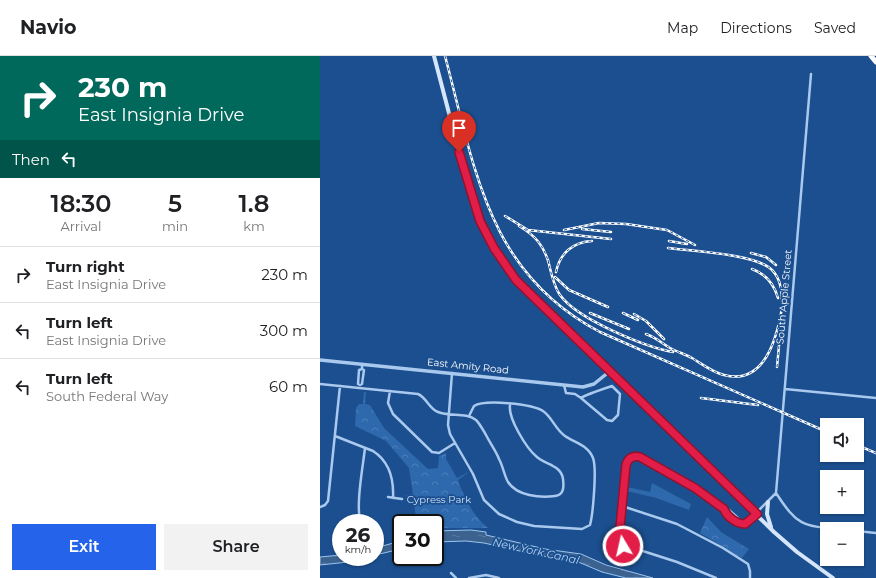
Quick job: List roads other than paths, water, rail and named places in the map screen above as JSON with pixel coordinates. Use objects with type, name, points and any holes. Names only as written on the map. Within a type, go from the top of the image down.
[{"type":"highway","points":[[871,56],[876,62]]},
{"type":"main road","points":[[434,56],[471,197],[486,234],[516,280],[774,532],[797,552],[833,578]]},
{"type":"main road","points":[[768,502],[767,517],[774,532]]},
{"type":"street","name":"South Apple Street","points":[[776,493],[811,74]]},
{"type":"street","name":"East Amity Road","points":[[320,360],[564,385],[588,386],[605,377],[610,372]]},
{"type":"street","points":[[360,387],[358,384],[359,370],[362,369],[362,364]]},
{"type":"street","points":[[452,373],[448,425],[450,434],[473,474],[484,500],[499,514],[517,522],[534,526],[582,529],[587,527],[591,522],[595,469],[591,454],[585,447],[561,433],[542,410],[533,407],[484,402],[479,403],[471,410],[469,416]]},
{"type":"street","points":[[320,384],[418,394],[424,398],[434,410],[449,414],[469,416],[479,424],[499,458],[509,483],[514,488],[536,496],[556,496],[563,491],[563,478],[560,472],[556,467],[540,459],[529,449],[510,414],[510,405]]},
{"type":"street","points":[[564,385],[566,393],[575,394],[607,420],[612,421],[618,415],[620,394],[612,386],[581,398]]},
{"type":"street","points":[[320,507],[325,505],[328,501],[340,386]]},
{"type":"street","points":[[785,389],[876,398]]},
{"type":"street","points":[[390,391],[389,407],[393,414],[432,452],[439,453],[455,444]]},
{"type":"street","points":[[335,436],[375,452],[391,470],[394,483],[393,498]]},
{"type":"street","points":[[359,514],[365,448]]},
{"type":"street","points":[[716,578],[677,562],[625,547],[621,544],[619,538],[626,465],[630,458],[640,457],[695,488],[724,509],[729,510],[738,518],[739,522],[745,524],[757,514],[776,493],[800,523],[808,526],[820,527]]},
{"type":"street","points":[[388,497],[402,499]]},
{"type":"street","points":[[622,506],[664,519],[699,535],[748,564],[750,578]]},
{"type":"street","points":[[864,531],[876,532]]},
{"type":"street","points":[[451,573],[456,578]]},
{"type":"street","points":[[469,578],[499,578]]},
{"type":"water","name":"New York Canal","points":[[471,530],[486,532],[486,535],[545,549],[581,554],[606,565],[653,578],[626,578],[602,572],[576,561],[542,556],[484,543],[466,541],[444,542],[444,531]]},
{"type":"water","points":[[392,543],[392,551],[384,553],[384,546]]},
{"type":"water","points":[[332,556],[332,564],[320,565],[320,557]]},
{"type":"railway","points":[[445,56],[477,177],[491,214],[509,248],[532,280],[562,308],[600,332],[820,429]]},
{"type":"railway","points":[[505,216],[528,230],[611,239]]},
{"type":"railway","points":[[564,230],[599,223],[626,224],[667,230],[695,245]]},
{"type":"railway","points":[[519,226],[535,238],[545,252],[549,264]]},
{"type":"railway","points":[[582,229],[611,232]]},
{"type":"railway","points":[[556,272],[561,259],[568,250],[573,246],[592,241]]},
{"type":"railway","points":[[669,241],[687,244]]},
{"type":"railway","points":[[668,248],[723,254],[753,260],[764,265],[772,270],[777,277],[781,290],[782,304]]},
{"type":"railway","points":[[751,253],[766,257],[776,265]]},
{"type":"railway","points":[[548,260],[552,278],[560,295],[581,313],[612,331],[646,344],[673,352]]},
{"type":"railway","points":[[752,269],[769,280],[778,298]]},
{"type":"railway","points":[[555,277],[569,290],[608,307]]},
{"type":"railway","points":[[646,334],[715,372],[724,375],[738,376],[750,373],[759,366],[766,356],[777,332],[782,308]]},
{"type":"railway","points":[[590,313],[629,329]]},
{"type":"railway","points":[[623,313],[638,320]]},
{"type":"railway","points":[[634,314],[646,321],[664,339]]},
{"type":"railway","points":[[777,367],[780,335]]},
{"type":"railway","points":[[701,398],[758,405]]},
{"type":"railway","points":[[864,448],[876,453]]},
{"type":"park label","name":"Cypress Park","points":[[439,499]]}]
